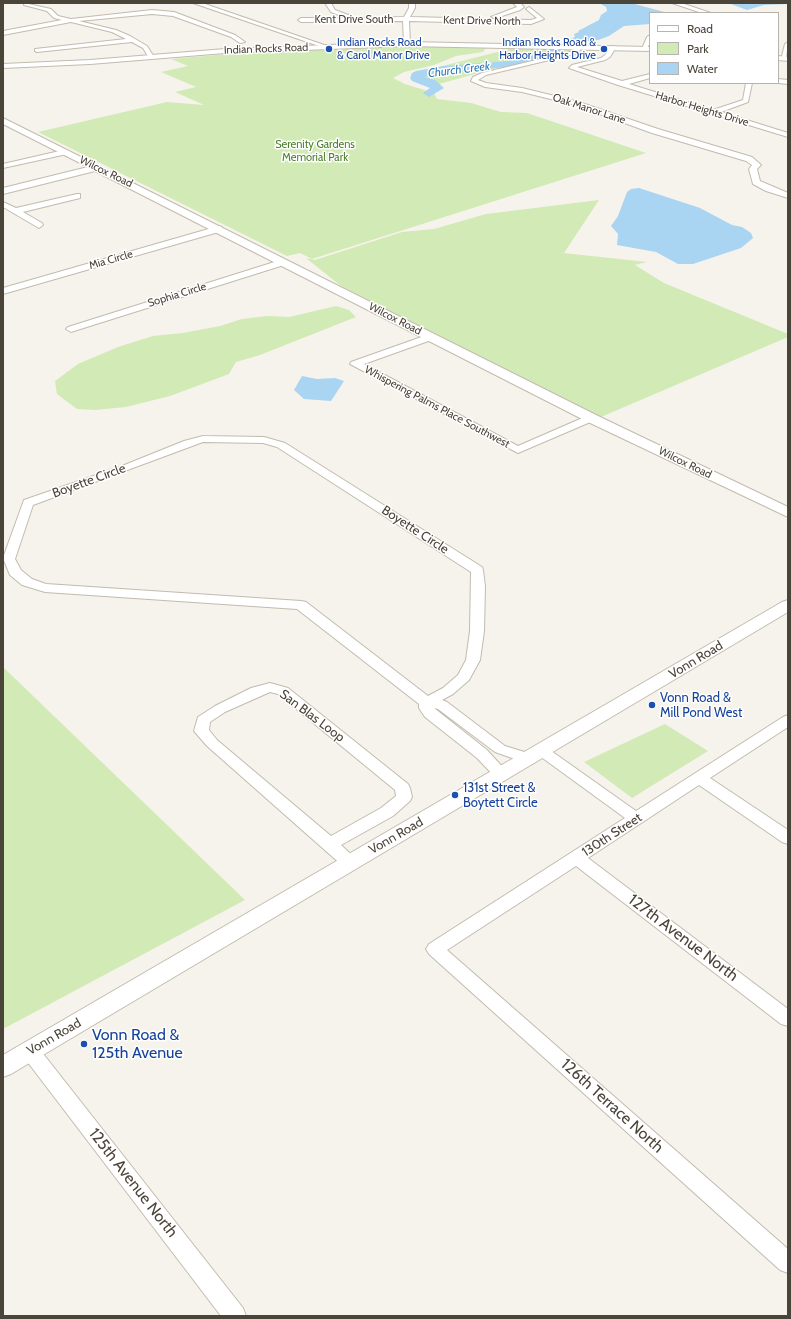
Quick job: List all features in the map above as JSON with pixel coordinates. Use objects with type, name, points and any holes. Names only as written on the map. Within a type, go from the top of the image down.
[{"type":"street","points":[[196,3],[327,46]]},
{"type":"street","points":[[328,3],[333,11],[357,20]]},
{"type":"street","points":[[406,44],[406,19],[412,8],[412,3]]},
{"type":"street","points":[[491,21],[494,17],[521,7],[516,3]]},
{"type":"street","points":[[675,3],[705,12]]},
{"type":"street","points":[[26,4],[49,10],[56,17],[69,21],[114,31],[145,47],[151,57]]},
{"type":"street","name":"Kent Drive North","points":[[406,19],[531,22],[541,19],[529,9]]},
{"type":"street","points":[[3,33],[69,21],[147,12],[174,14],[233,36],[242,42]]},
{"type":"street","name":"Kent Drive South","points":[[301,20],[406,19]]},
{"type":"street","points":[[37,50],[134,40]]},
{"type":"street","name":"Indian Rocks Road","points":[[3,66],[90,62],[225,51],[327,46],[406,44],[578,46],[647,49]]},
{"type":"street","points":[[783,59],[788,44]]},
{"type":"street","name":"Oak Manor Lane","points":[[578,46],[577,52],[484,74],[475,78],[474,81],[492,87],[522,90],[571,101],[655,131],[749,159],[757,165],[753,169],[756,182],[765,188],[788,196]]},
{"type":"street","name":"Harbor Heights Drive","points":[[613,47],[608,56],[603,59],[572,67],[619,84],[788,134]]},
{"type":"street","points":[[619,84],[649,76]]},
{"type":"street","points":[[713,112],[746,101],[749,84]]},
{"type":"street","name":"Wilcox Road","points":[[3,121],[591,418],[788,513]]},
{"type":"street","points":[[3,166],[64,152]]},
{"type":"street","points":[[3,191],[97,168]]},
{"type":"street","points":[[16,211],[77,196]]},
{"type":"street","points":[[3,204],[40,225]]},
{"type":"street","name":"Mia Circle","points":[[3,291],[219,229]]},
{"type":"street","name":"Sophia Circle","points":[[71,329],[284,262]]},
{"type":"street","name":"Whispering Palms Place Southwest","points":[[430,337],[355,364],[518,450],[591,418]]},
{"type":"street","name":"Boyette Circle","points":[[427,703],[448,691],[464,676],[473,660],[477,631],[477,570],[282,444],[264,440],[241,439],[203,439],[188,442],[126,468],[28,503],[24,511],[9,559],[15,572],[27,582],[45,588],[301,604],[427,703],[442,705],[500,749],[535,755],[637,819]]},
{"type":"street","name":"Vonn Road","points":[[3,1067],[788,606]]},
{"type":"street","name":"San Blas Loop","points":[[330,844],[387,812],[404,797],[402,788],[283,691],[270,687],[256,691],[202,720],[201,731],[212,743],[330,844],[350,863]]},
{"type":"street","name":"Boyette Circle","points":[[427,703],[426,708],[430,714],[482,754],[502,775]]},
{"type":"street","name":"130th Street","points":[[435,949],[788,720]]},
{"type":"street","points":[[699,778],[788,838]]},
{"type":"street","name":"127th Avenue North","points":[[577,858],[788,1019]]},
{"type":"street","name":"126th Terrace North","points":[[435,949],[788,1263]]},
{"type":"street","name":"125th Avenue North","points":[[30,1051],[236,1316]]},
{"type":"green space","name":"Serenity Gardens Memorial Park","points":[[437,46],[490,47],[485,49],[483,52],[456,56],[434,65],[404,72],[393,78],[405,84],[434,93],[437,99],[471,103],[501,112],[527,113],[646,153],[312,259],[300,253],[287,256],[38,132],[167,102],[204,105],[175,92],[196,87],[161,72],[188,66],[171,59],[250,52]]},
{"type":"green space","points":[[517,47],[573,48],[573,52],[538,61],[526,61],[507,65],[439,84],[411,74]]},
{"type":"green space","points":[[599,200],[564,253],[647,262],[635,265],[664,283],[788,334],[788,337],[601,417],[341,286],[306,258],[315,260],[402,232],[434,229],[486,214]]},
{"type":"green space","points":[[336,306],[349,310],[356,317],[260,355],[236,362],[229,374],[170,396],[126,407],[95,410],[77,409],[57,394],[55,381],[78,364],[118,347],[153,336],[183,333],[220,326],[242,319],[267,316],[289,317]]},
{"type":"green space","points":[[3,667],[245,900],[3,1029]]},
{"type":"green space","points":[[665,724],[708,751],[632,798],[584,762]]},
{"type":"water","points":[[599,3],[631,3],[664,12],[649,12],[649,24],[624,26],[609,36],[598,40],[562,44],[575,37],[574,34],[579,32],[578,31],[599,20],[601,15],[607,11],[606,7]]},
{"type":"water","points":[[728,3],[788,4],[764,5],[747,10]]},
{"type":"water","points":[[639,188],[700,208],[732,225],[742,227],[751,233],[753,238],[741,248],[693,264],[678,264],[656,252],[617,245],[618,234],[611,226],[618,216],[627,192],[631,189]]},
{"type":"water","points":[[302,376],[317,379],[335,378],[344,381],[331,401],[304,399],[294,390]]},
{"type":"waterway","name":"Church Creek","points":[[429,93],[438,88],[431,83],[416,78],[416,75],[444,69],[509,64],[534,59],[561,48]]},
{"type":"place","name":"Indian Rocks Road & Carol Manor Drive","points":[[329,49]]},
{"type":"place","name":"Indian Rocks Road & Harbor Heights Drive","points":[[604,49]]},
{"type":"place","name":"Vonn Road & Mill Pond West","points":[[652,705]]},
{"type":"place","name":"131st Street & Boytett Circle","points":[[455,795]]},
{"type":"place","name":"Vonn Road & 125th Avenue","points":[[84,1044]]}]
